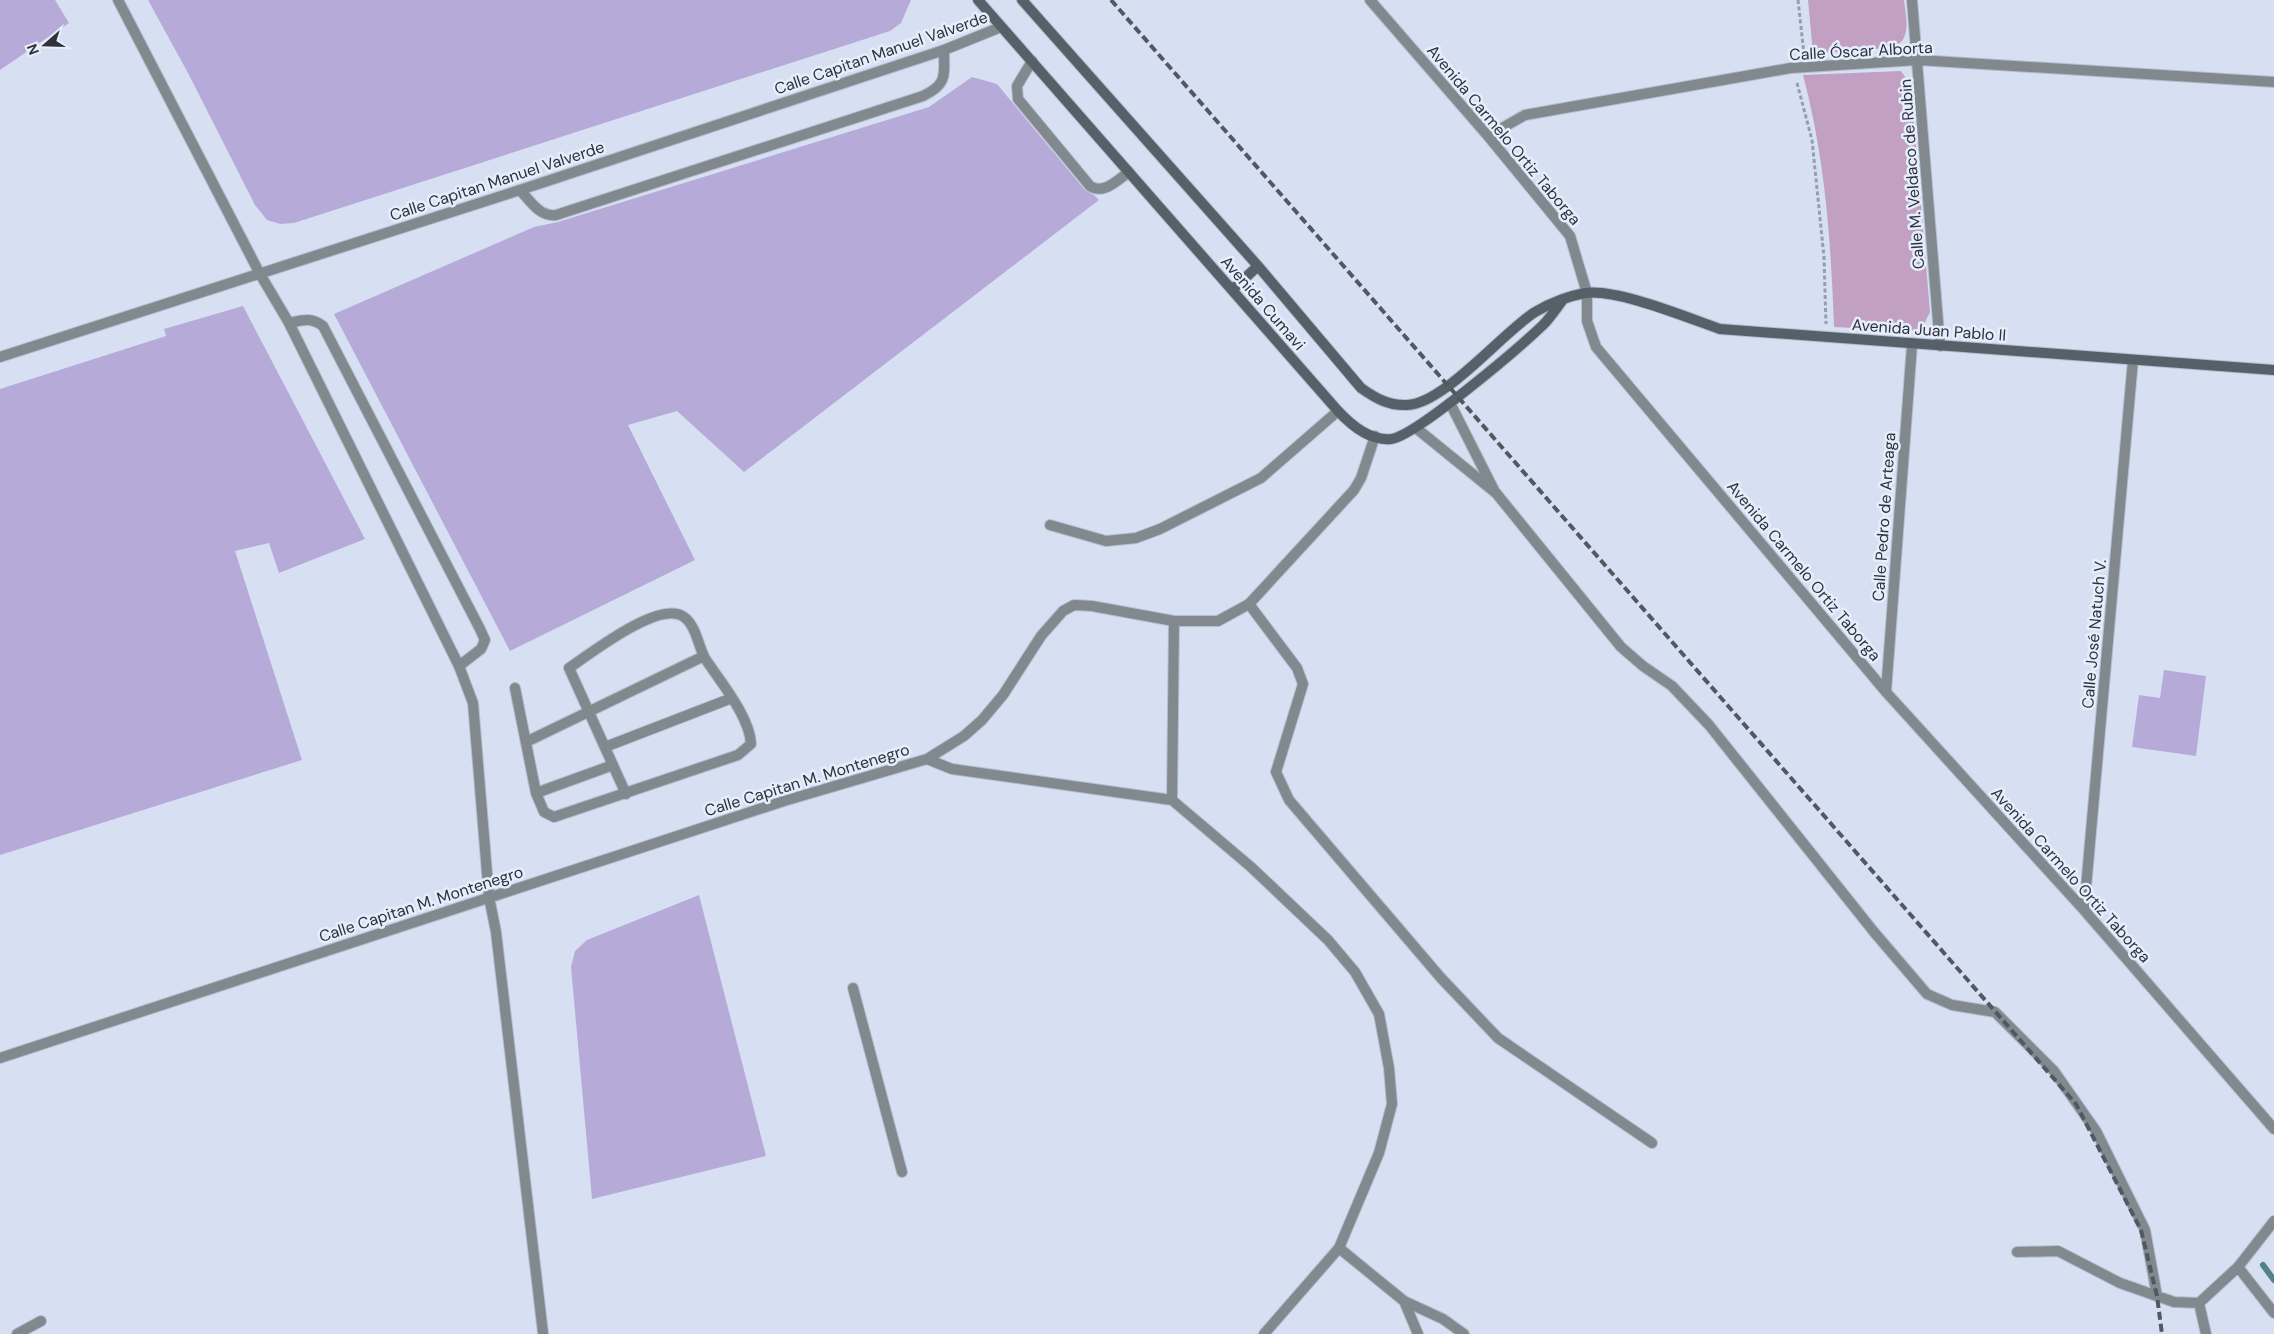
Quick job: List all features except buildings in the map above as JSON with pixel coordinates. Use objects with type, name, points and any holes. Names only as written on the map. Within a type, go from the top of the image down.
[{"type":"street","points":[[118,0],[260,274],[288,323],[459,666],[473,702],[489,897],[496,932],[543,1333]]},
{"type":"street","name":"Avenida Cumavi","points":[[978,0],[1350,424],[1375,436],[1390,439],[1416,428],[1450,403],[1544,324],[1563,300]]},
{"type":"street","name":"Avenida Cumavi","points":[[1022,0],[1258,266],[1361,388],[1376,398],[1393,404],[1408,405],[1425,401],[1535,312],[1563,300],[1587,293]]},
{"type":"street","name":"Avenida Carmelo Ortiz Taborga","points":[[1370,0],[1488,136],[1570,236],[1587,293],[1588,321],[1596,347],[1886,692],[2084,910],[2274,1129]]},
{"type":"street","name":"Calle M. Veldaco de Rubin","points":[[1912,0],[1940,346]]},
{"type":"street","name":"Calle Capitan Manuel Valverde","points":[[0,357],[520,190],[944,50],[1001,27]]},
{"type":"street","points":[[520,190],[542,214],[548,216],[556,215],[923,96],[937,90],[944,79],[944,50]]},
{"type":"street","name":"Calle Óscar Alborta","points":[[1488,136],[1525,115],[1791,68],[1918,60],[2274,82]]},
{"type":"street","points":[[1032,61],[1017,86],[1018,99],[1090,186],[1096,190],[1103,190],[1129,172]]},
{"type":"street","points":[[1232,290],[1258,266]]},
{"type":"street","name":"Avenida Juan Pablo II","points":[[1587,293],[1604,293],[1644,303],[1720,330],[2274,370]]},
{"type":"street","points":[[288,323],[306,319],[316,320],[323,326],[480,629],[485,640],[481,648],[459,666]]},
{"type":"street","name":"Calle Pedro de Arteaga","points":[[1886,692],[1912,345]]},
{"type":"street","name":"Calle José Natuch V.","points":[[2084,910],[2133,360]]},
{"type":"street","points":[[1450,403],[1496,493]]},
{"type":"street","points":[[1050,525],[1106,541],[1136,538],[1261,478],[1338,411]]},
{"type":"street","points":[[1416,428],[1496,493],[1621,647],[1643,666],[1672,686],[1709,724],[1874,932],[1928,994],[1952,1005],[1995,1012],[2054,1071],[2096,1131],[2145,1230],[2157,1296]]},
{"type":"street","points":[[926,759],[964,736],[982,720],[1003,695],[1041,636],[1063,611],[1074,606],[1092,606],[1174,621],[1218,621],[1248,604],[1354,490],[1361,478],[1375,436]]},
{"type":"street","points":[[1248,604],[1297,668],[1303,684],[1276,772],[1289,800],[1441,978],[1498,1038],[1652,1143]]},
{"type":"street","points":[[515,688],[536,793],[544,812],[554,817],[626,794],[738,755],[751,744],[750,735],[732,698],[704,656],[693,628],[684,617],[674,613],[659,615],[618,634],[569,668],[626,794]]},
{"type":"street","points":[[1174,621],[1172,800],[1251,867],[1328,940],[1355,972],[1379,1014],[1389,1068],[1392,1104],[1379,1153],[1339,1248],[1264,1334]]},
{"type":"street","points":[[526,742],[704,656]]},
{"type":"street","points":[[605,747],[732,698]]},
{"type":"street","name":"Calle Capitan M. Montenegro","points":[[0,1058],[784,801],[926,759],[952,769],[1172,800]]},
{"type":"street","points":[[536,793],[613,765]]},
{"type":"street","points":[[853,988],[902,1172]]},
{"type":"street","points":[[2017,1252],[2058,1251],[2120,1283],[2174,1302],[2199,1303],[2238,1267],[2274,1221]]},
{"type":"street","points":[[1339,1248],[1404,1301],[1443,1319],[1464,1334]]},
{"type":"street","points":[[2238,1267],[2274,1313]]},
{"type":"street","points":[[1404,1301],[1418,1334]]},
{"type":"street","points":[[2199,1303],[2206,1334]]},
{"type":"street","points":[[17,1334],[41,1320]]},
{"type":"path","points":[[1798,0],[1805,68]]},
{"type":"path","points":[[1791,68],[1800,91],[1812,140],[1824,257],[1826,338]]},
{"type":"shaded area","points":[[1808,0],[1904,0],[1905,36],[1897,45],[1889,48],[1813,54]]},
{"type":"shaded area","points":[[1901,71],[1911,89],[1930,312],[1923,326],[1913,331],[1834,327],[1826,200],[1817,137],[1803,75]]},
{"type":"waterway","points":[[2263,1265],[2274,1280]]},
{"type":"railway","points":[[1111,0],[2076,1104],[2141,1230],[2157,1296],[2162,1334]]}]
